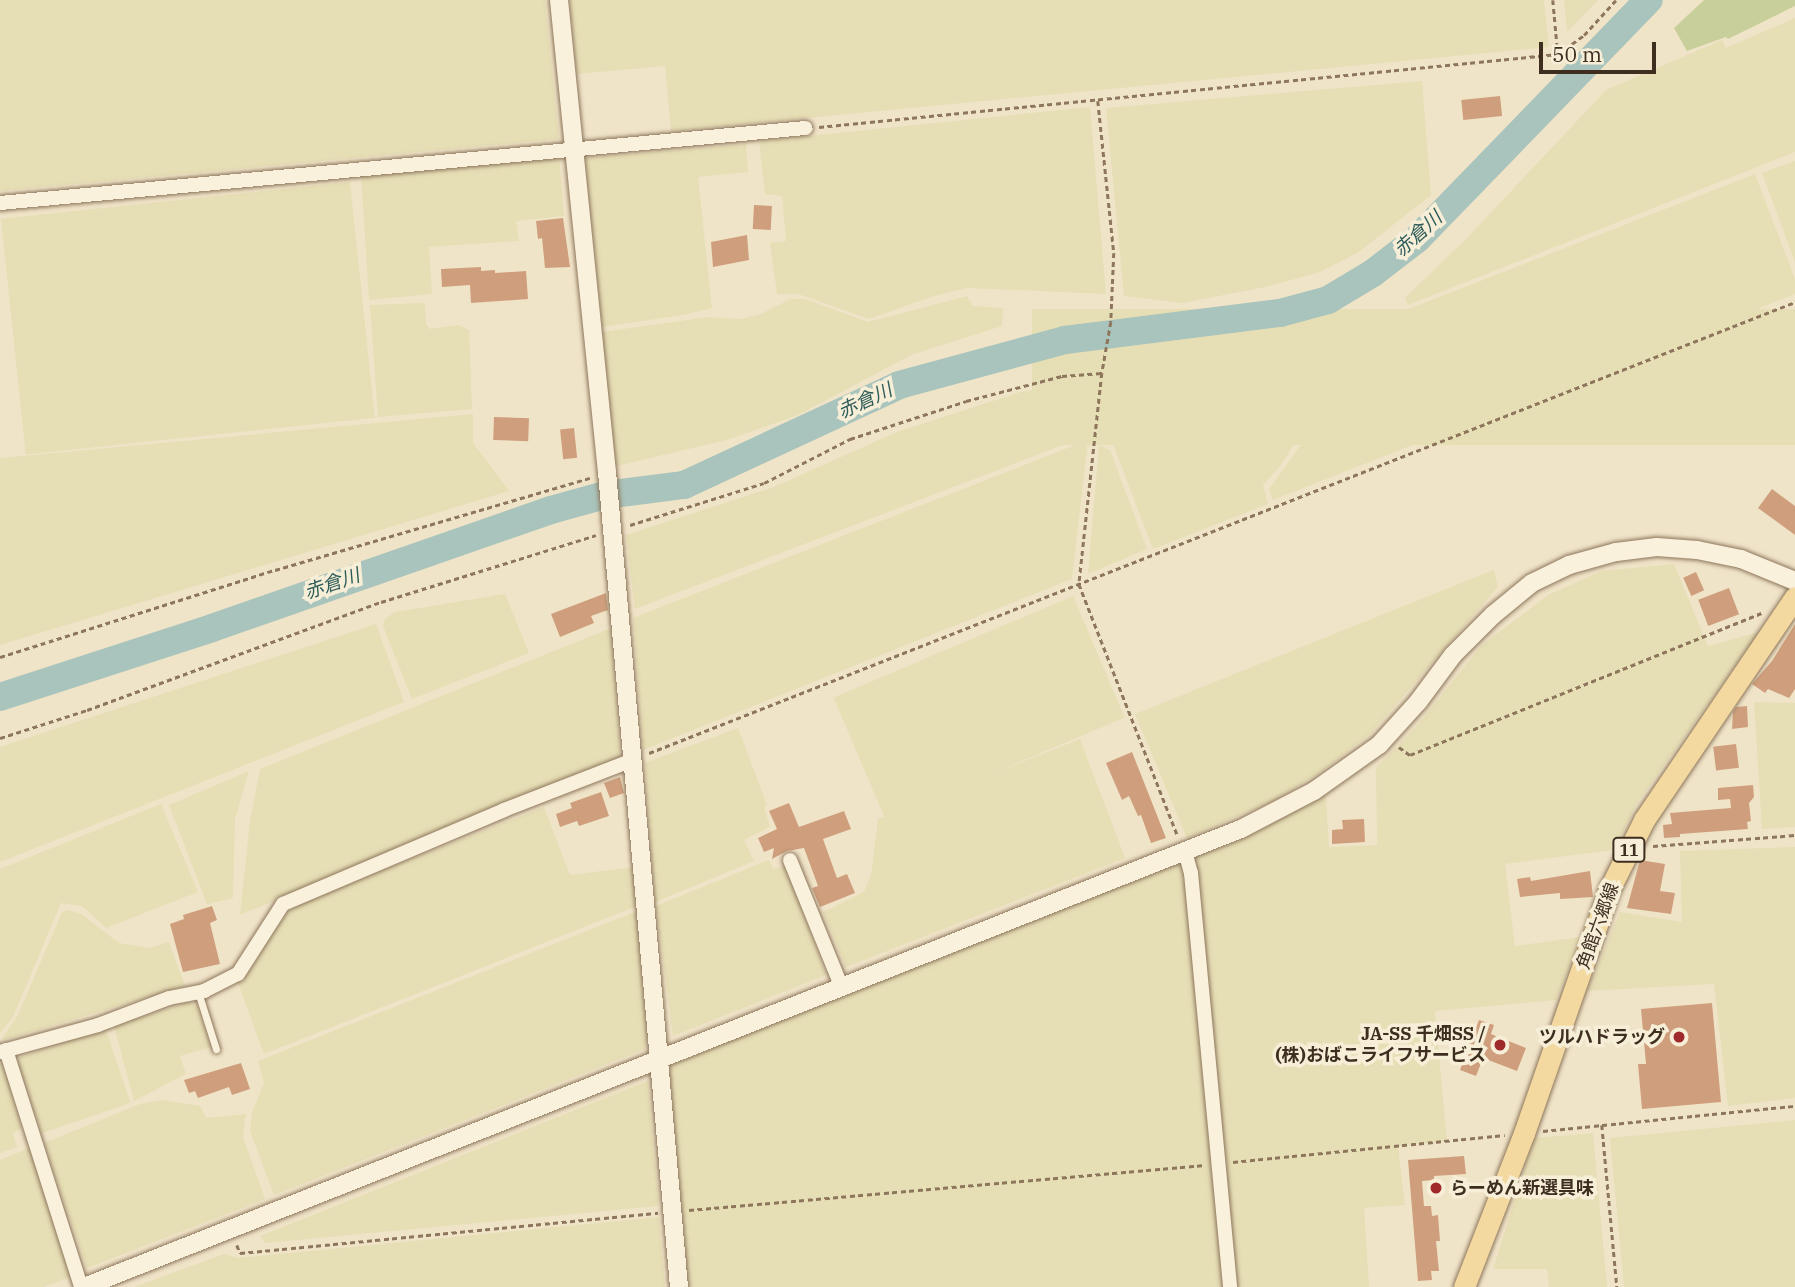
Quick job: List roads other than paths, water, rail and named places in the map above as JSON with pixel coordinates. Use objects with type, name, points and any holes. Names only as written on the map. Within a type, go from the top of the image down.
[{"type":"main road","name":"角館六郷線","points":[[1464,1287],[1524,1133],[1610,888],[1644,820],[1794,592]]},
{"type":"street","points":[[559,0],[607,472],[679,1287]]},
{"type":"street","points":[[0,203],[806,128]]},
{"type":"street","points":[[633,760],[504,810],[283,904],[237,974],[198,992],[170,998],[98,1025],[3,1051],[83,1287],[1241,829],[1314,791],[1349,769],[1388,736],[1418,702],[1453,655],[1493,615],[1532,583],[1569,565],[1616,552],[1657,547],[1697,550],[1741,559],[1794,592]]},
{"type":"street","points":[[1185,851],[1191,873],[1230,1287]]},
{"type":"street","points":[[790,860],[842,988]]},
{"type":"lane","points":[[198,992],[216,1049]]},
{"type":"waterway","name":"赤倉川","points":[[0,697],[212,628],[551,510],[605,495],[684,485],[899,385],[1065,340],[1280,313],[1328,300],[1373,273],[1417,239],[1649,0]]},
{"type":"place","name":"ツルハドラッグ","points":[[1679,1037]]},
{"type":"place","name":"JA-SS 千畑SS / (株)おばこライフサービス","points":[[1500,1045]]},
{"type":"place","name":"らーめん新選具味","points":[[1436,1188]]}]
